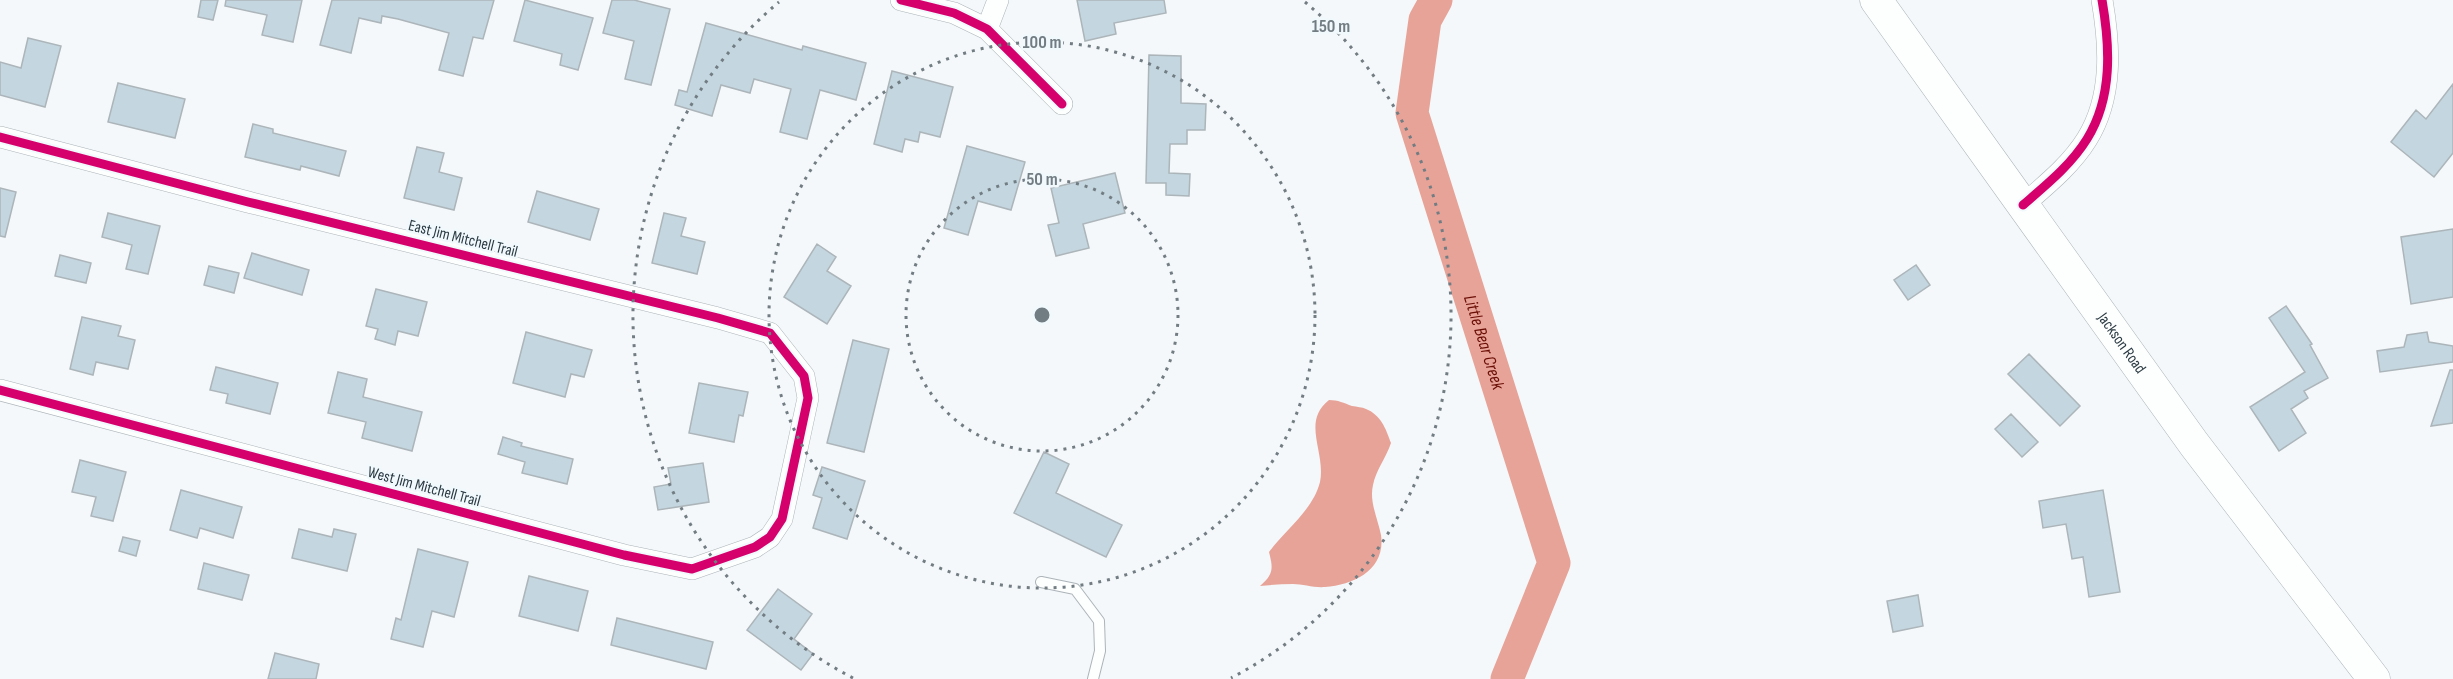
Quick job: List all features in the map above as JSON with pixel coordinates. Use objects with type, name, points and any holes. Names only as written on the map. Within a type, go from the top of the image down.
[{"type":"main road","name":"Jackson Road","points":[[1876,0],[2194,444],[2374,679]]},
{"type":"street","points":[[901,0],[954,13],[987,29],[1062,104]]},
{"type":"street","points":[[987,29],[998,0]]},
{"type":"street","points":[[2023,205],[2062,170],[2087,138],[2101,106],[2109,54],[2102,0]]},
{"type":"street","name":"East Jim Mitchell Trail","points":[[0,138],[770,333],[804,376],[807,398],[793,472]]},
{"type":"street","name":"West Jim Mitchell Trail","points":[[0,390],[624,555],[692,569],[742,553],[770,537],[782,519],[793,472]]},
{"type":"lane","points":[[1041,582],[1075,589],[1099,621],[1100,651],[1093,679]]},
{"type":"shaded area","points":[[1329,400],[1363,408],[1376,415],[1391,443],[1376,474],[1372,491],[1381,535],[1379,557],[1366,573],[1357,579],[1336,586],[1293,584],[1260,586],[1268,578],[1271,570],[1269,552],[1311,502],[1320,482],[1320,460],[1315,428],[1321,409]]},
{"type":"building","points":[[201,0],[218,0],[213,20],[198,17]]},
{"type":"building","points":[[226,0],[302,0],[293,42],[262,35],[267,15],[225,6]]},
{"type":"building","points":[[332,0],[494,0],[483,39],[473,37],[463,76],[439,70],[449,33],[398,19],[382,16],[381,23],[359,18],[351,53],[320,45]]},
{"type":"building","points":[[525,0],[593,18],[578,70],[560,65],[562,54],[514,41]]},
{"type":"building","points":[[612,0],[634,0],[670,9],[651,85],[625,79],[634,41],[603,33]]},
{"type":"building","points":[[1077,0],[1164,0],[1166,13],[1114,23],[1116,34],[1085,41]]},
{"type":"building","points":[[706,23],[802,50],[803,46],[866,63],[856,100],[820,90],[807,139],[780,132],[791,89],[754,79],[750,93],[721,85],[712,116],[675,105],[679,90],[687,92]]},
{"type":"building","points":[[28,38],[61,46],[45,107],[0,95],[0,62],[21,68]]},
{"type":"building","points":[[1149,55],[1181,56],[1181,103],[1206,104],[1205,130],[1187,130],[1187,144],[1170,144],[1169,173],[1190,174],[1189,196],[1166,195],[1166,183],[1146,183]]},
{"type":"building","points":[[892,71],[953,87],[940,137],[920,132],[918,142],[905,139],[902,152],[874,144]]},
{"type":"building","points":[[118,83],[185,99],[175,138],[108,122]]},
{"type":"building","points":[[2453,84],[2453,153],[2434,177],[2391,142],[2416,110],[2426,119]]},
{"type":"building","points":[[253,124],[273,129],[273,133],[346,151],[339,176],[301,166],[300,170],[245,157]]},
{"type":"building","points":[[967,146],[1025,162],[1011,210],[978,201],[968,235],[944,228]]},
{"type":"building","points":[[417,147],[444,153],[439,172],[462,178],[454,210],[404,198]]},
{"type":"building","points":[[1115,173],[1125,213],[1083,224],[1089,248],[1056,256],[1048,225],[1059,223],[1051,188]]},
{"type":"building","points":[[0,188],[16,192],[5,237],[0,236]]},
{"type":"building","points":[[537,191],[599,209],[590,240],[528,222]]},
{"type":"building","points":[[108,213],[160,226],[148,274],[126,269],[132,245],[102,237]]},
{"type":"building","points":[[664,213],[686,218],[681,236],[705,242],[697,274],[652,263]]},
{"type":"building","points":[[2453,229],[2453,297],[2411,304],[2401,237]]},
{"type":"building","points":[[817,244],[836,257],[827,271],[851,286],[827,324],[784,297]]},
{"type":"building","points":[[252,253],[309,270],[302,295],[244,278]]},
{"type":"building","points":[[60,255],[91,263],[86,283],[55,276]]},
{"type":"building","points":[[1916,265],[1930,285],[1908,300],[1894,280]]},
{"type":"building","points":[[209,266],[239,273],[234,293],[204,285]]},
{"type":"building","points":[[376,289],[427,302],[418,336],[398,331],[395,345],[375,339],[378,329],[366,326]]},
{"type":"building","points":[[2286,306],[2312,344],[2310,345],[2328,378],[2304,391],[2308,398],[2291,409],[2306,433],[2279,451],[2250,407],[2305,372],[2269,318]]},
{"type":"building","points":[[82,317],[121,326],[118,336],[135,340],[128,369],[96,362],[93,375],[70,369]]},
{"type":"building","points":[[526,332],[592,350],[584,377],[571,374],[565,397],[513,383]]},
{"type":"building","points":[[2427,332],[2429,342],[2453,346],[2453,362],[2380,372],[2377,351],[2404,347],[2407,335]]},
{"type":"building","points":[[853,340],[889,349],[864,452],[827,443]]},
{"type":"building","points":[[2029,354],[2080,406],[2060,426],[2008,374]]},
{"type":"building","points":[[216,367],[278,383],[270,414],[226,403],[228,394],[210,390]]},
{"type":"building","points":[[2450,370],[2453,370],[2453,423],[2431,426]]},
{"type":"building","points":[[338,372],[367,379],[363,397],[422,412],[412,451],[362,438],[366,422],[328,413]]},
{"type":"building","points":[[699,383],[748,392],[743,416],[739,415],[734,442],[689,433]]},
{"type":"building","points":[[2011,414],[2038,442],[2022,457],[1995,429]]},
{"type":"building","points":[[503,437],[522,443],[521,446],[573,459],[567,484],[522,473],[525,462],[498,454]]},
{"type":"building","points":[[1044,452],[1069,464],[1056,493],[1122,525],[1106,557],[1014,513]]},
{"type":"building","points":[[80,460],[126,472],[113,521],[91,516],[96,497],[72,492]]},
{"type":"building","points":[[703,463],[709,502],[658,510],[654,487],[671,484],[668,468]]},
{"type":"building","points":[[822,467],[865,481],[847,539],[813,528],[822,498],[813,495]]},
{"type":"building","points":[[181,490],[242,507],[233,538],[200,528],[197,538],[170,530]]},
{"type":"building","points":[[2103,490],[2120,592],[2089,597],[2083,557],[2072,559],[2066,524],[2043,528],[2039,501]]},
{"type":"building","points":[[299,529],[332,537],[334,529],[356,534],[347,571],[292,558]]},
{"type":"building","points":[[123,537],[140,541],[136,556],[119,551]]},
{"type":"building","points":[[418,549],[468,562],[454,617],[432,611],[423,647],[391,639],[396,618],[401,620]]},
{"type":"building","points":[[204,563],[249,575],[242,600],[198,589]]},
{"type":"building","points":[[529,576],[588,591],[578,631],[519,616]]},
{"type":"building","points":[[778,589],[812,614],[794,639],[813,654],[801,670],[747,630]]},
{"type":"building","points":[[1918,595],[1923,626],[1893,632],[1887,601]]},
{"type":"building","points":[[617,618],[713,642],[706,669],[611,645]]},
{"type":"building","points":[[275,653],[319,664],[316,679],[268,679]]},
{"type":"waterway","name":"Little Bear Creek","points":[[1436,0],[1425,20],[1412,113],[1554,563],[1507,679]]},
{"type":"cycle path","points":[[901,0],[954,13],[987,29],[1062,104]]},
{"type":"cycle path","points":[[2023,205],[2058,174],[2073,157],[2087,139],[2095,123],[2105,89],[2107,71],[2107,35],[2102,0]]},
{"type":"cycle path","points":[[0,137],[248,202],[718,318],[770,333],[804,376],[808,398],[782,519],[770,537],[755,547],[692,569],[624,555],[0,390]]}]
